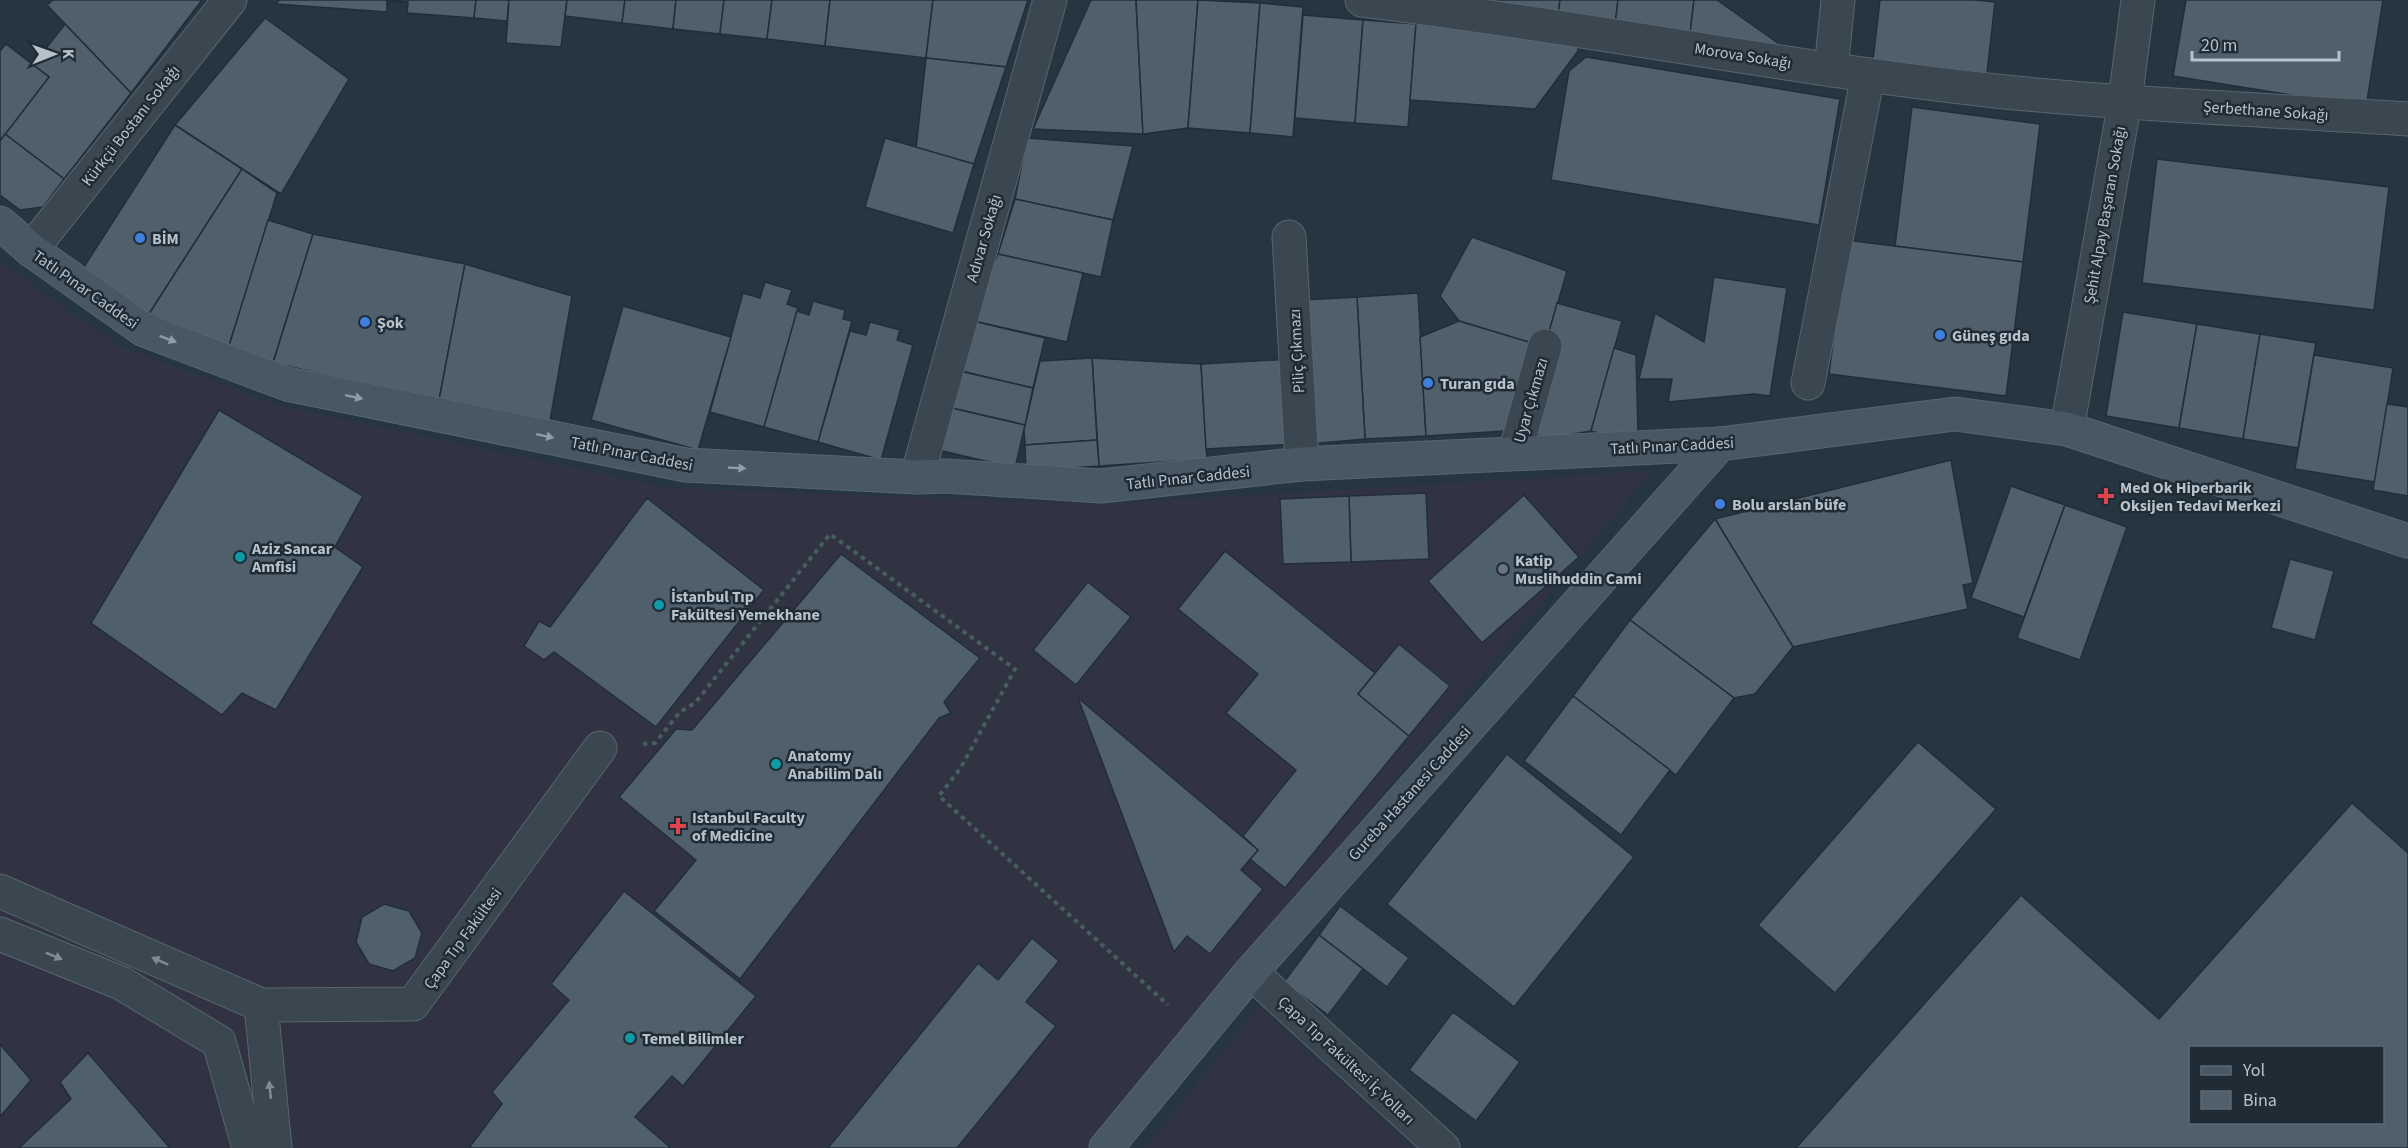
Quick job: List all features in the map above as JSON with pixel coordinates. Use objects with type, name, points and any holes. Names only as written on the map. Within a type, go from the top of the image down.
[{"type":"street","name":"Kürkçü Bostanı Sokağı","points":[[31,250],[230,0]]},
{"type":"street","name":"Adıvar Sokağı","points":[[917,477],[1050,0]]},
{"type":"street","name":"Morova Sokağı","points":[[1362,0],[1623,36],[1868,75],[1997,91],[2125,101]]},
{"type":"street","points":[[1831,70],[1838,0]]},
{"type":"street","name":"Şehit Alpay Başaran Sokağı","points":[[2067,429],[2125,101],[2138,0]]},
{"type":"street","points":[[1808,383],[1868,75]]},
{"type":"street","name":"Şerbethane Sokağı","points":[[2125,101],[2408,119]]},
{"type":"street","name":"Tatlı Pınar Caddesi","points":[[0,223],[31,250],[144,330],[287,384],[686,465],[917,477],[945,476],[1101,486],[1302,464],[1720,444],[1955,414],[2067,429],[2408,541]]},
{"type":"street","name":"Piliç Çıkmazı","points":[[1289,237],[1302,464]]},
{"type":"street","name":"Uyar Çıkmazı","points":[[1515,453],[1545,346]]},
{"type":"street","name":"Gureba Hastanesi Caddesi","points":[[1106,1148],[1251,972],[1720,444]]},
{"type":"street","name":"Çapa Tıp Fakültesi","points":[[0,891],[261,1005],[413,1004],[600,748]]},
{"type":"street","points":[[0,934],[121,983],[219,1042],[249,1148]]},
{"type":"street","name":"Çapa Tıp Fakültesi İç Yolları","points":[[1251,972],[1443,1148]]},
{"type":"street","points":[[261,1005],[276,1148]]},
{"type":"path","points":[[600,748],[655,742],[680,712],[695,703],[830,534],[1015,669],[960,769],[939,796],[1200,1034]]},
{"type":"shaded area","name":"Istanbul Faculty of Medicine","points":[[0,261],[119,346],[281,406],[671,488],[1104,504],[1652,471],[1087,1148],[0,1148]]},
{"type":"shaded area","points":[[1259,1006],[1412,1148],[1145,1148]]},
{"type":"building","points":[[53,0],[202,0],[131,93],[47,5]]},
{"type":"building","points":[[279,0],[476,0],[474,18],[407,13],[408,2],[387,1],[387,12],[276,4]]},
{"type":"building","points":[[476,0],[509,0],[507,21],[474,18]]},
{"type":"building","points":[[509,0],[567,0],[561,47],[506,43]]},
{"type":"building","points":[[567,0],[625,0],[622,23],[565,16]]},
{"type":"building","points":[[625,0],[676,0],[673,29],[622,23]]},
{"type":"building","points":[[676,0],[724,0],[720,34],[673,29]]},
{"type":"building","points":[[724,0],[772,0],[767,39],[720,34]]},
{"type":"building","points":[[772,0],[830,0],[825,46],[767,39]]},
{"type":"building","points":[[830,0],[933,0],[926,58],[825,46]]},
{"type":"building","points":[[933,0],[1028,0],[1006,67],[926,58]]},
{"type":"building","points":[[1091,0],[1136,0],[1143,134],[1033,129]]},
{"type":"building","points":[[1136,0],[1198,0],[1188,128],[1143,134]]},
{"type":"building","points":[[1198,0],[1260,3],[1250,133],[1188,128]]},
{"type":"building","points":[[1477,0],[1560,0],[1558,17]]},
{"type":"building","points":[[1560,0],[1618,0],[1615,25],[1558,17]]},
{"type":"building","points":[[1618,0],[1694,0],[1690,34],[1615,25]]},
{"type":"building","points":[[1694,0],[1717,0],[1782,46],[1690,34]]},
{"type":"building","points":[[1880,0],[1995,2],[1986,82],[1872,68]]},
{"type":"building","points":[[2186,0],[2383,0],[2366,107],[2173,76]]},
{"type":"building","points":[[1260,3],[1303,7],[1293,137],[1250,133]]},
{"type":"building","points":[[1303,15],[1363,20],[1355,123],[1295,118]]},
{"type":"building","points":[[265,18],[349,79],[281,194],[175,125]]},
{"type":"building","points":[[1363,20],[1416,24],[1408,127],[1355,123]]},
{"type":"building","points":[[65,24],[131,93],[64,179],[5,134],[49,77],[33,65]]},
{"type":"building","points":[[1416,24],[1579,36],[1578,51],[1535,109],[1410,100]]},
{"type":"building","points":[[6,44],[49,77],[0,141],[0,51]]},
{"type":"building","points":[[1586,57],[1840,99],[1819,225],[1551,180],[1569,71]]},
{"type":"building","points":[[926,58],[1006,67],[974,164],[916,148]]},
{"type":"building","points":[[1912,107],[2040,124],[2023,262],[1895,246]]},
{"type":"building","points":[[175,125],[242,169],[149,314],[82,270]]},
{"type":"building","points":[[5,134],[64,179],[43,207],[20,210],[0,195],[0,141]]},
{"type":"building","points":[[885,138],[974,164],[953,233],[865,207]]},
{"type":"building","points":[[1027,138],[1133,146],[1113,220],[1015,199]]},
{"type":"building","points":[[2157,159],[2389,187],[2374,310],[2142,283]]},
{"type":"building","points":[[242,169],[277,193],[228,349],[149,314]]},
{"type":"building","points":[[1015,199],[1113,220],[1101,277],[998,254]]},
{"type":"building","points":[[268,220],[313,234],[273,363],[228,349]]},
{"type":"building","points":[[313,234],[465,264],[439,400],[273,363]]},
{"type":"building","points":[[1472,237],[1567,271],[1545,347],[1459,321],[1440,296]]},
{"type":"building","points":[[1846,240],[2023,262],[2006,396],[1829,374]]},
{"type":"building","points":[[998,254],[1083,273],[1067,342],[969,320]]},
{"type":"building","points":[[465,264],[572,296],[550,421],[439,400]]},
{"type":"building","points":[[1714,277],[1787,288],[1770,396],[1754,394],[1668,402],[1672,379],[1639,379],[1655,313],[1704,342]]},
{"type":"building","points":[[765,282],[792,290],[787,304],[798,308],[764,427],[710,412],[743,293],[760,298]]},
{"type":"building","points":[[1418,293],[1426,436],[1365,439],[1357,297]]},
{"type":"building","points":[[1357,297],[1365,439],[1309,444],[1304,300]]},
{"type":"building","points":[[813,301],[845,310],[843,319],[852,321],[818,442],[764,427],[797,311],[809,315]]},
{"type":"building","points":[[1557,303],[1622,321],[1591,431],[1549,438],[1522,430]]},
{"type":"building","points":[[623,306],[731,337],[698,450],[591,420]]},
{"type":"building","points":[[2123,312],[2197,324],[2179,428],[2106,416]]},
{"type":"building","points":[[969,320],[1045,338],[1033,388],[957,370]]},
{"type":"building","points":[[1459,321],[1545,347],[1522,430],[1426,436],[1420,337]]},
{"type":"building","points":[[870,322],[900,330],[897,340],[913,345],[881,460],[818,442],[850,331],[866,335]]},
{"type":"building","points":[[2197,324],[2260,334],[2243,439],[2179,428]]},
{"type":"building","points":[[2260,334],[2316,343],[2298,448],[2243,439]]},
{"type":"building","points":[[1614,348],[1636,355],[1638,433],[1616,438],[1591,431]]},
{"type":"building","points":[[2314,355],[2393,368],[2375,482],[2295,469]]},
{"type":"building","points":[[1092,358],[1201,364],[1207,459],[1099,466]]},
{"type":"building","points":[[1092,358],[1097,440],[1025,445],[1024,429],[1040,361]]},
{"type":"building","points":[[1292,359],[1297,444],[1206,449],[1201,364]]},
{"type":"building","points":[[955,370],[1033,388],[1025,425],[947,407]]},
{"type":"building","points":[[2387,404],[2408,407],[2408,496],[2373,490]]},
{"type":"building","points":[[943,406],[1025,425],[1015,468],[934,449]]},
{"type":"building","name":"Aziz Sancar Amfisi","points":[[219,410],[363,496],[335,547],[363,567],[276,710],[242,693],[222,715],[91,623]]},
{"type":"building","points":[[1097,440],[1099,466],[1026,471],[1025,445]]},
{"type":"building","points":[[1951,460],[1973,583],[1963,585],[1968,609],[1793,647],[1715,519]]},
{"type":"building","points":[[2011,486],[2065,505],[2024,617],[1971,598]]},
{"type":"building","points":[[1426,493],[1429,559],[1351,562],[1349,496]]},
{"type":"building","name":"Katip Muslihuddin Cami","points":[[1524,495],[1579,557],[1482,643],[1428,581]]},
{"type":"building","points":[[1349,496],[1351,562],[1283,564],[1280,499]]},
{"type":"building","name":"İstanbul Tıp Fakültesi Yemekhane","points":[[647,498],[764,590],[656,727],[554,652],[544,660],[524,646],[539,621],[550,627]]},
{"type":"building","points":[[2065,505],[2127,527],[2080,660],[2017,638]]},
{"type":"building","points":[[1715,519],[1793,647],[1755,694],[1734,698],[1630,620]]},
{"type":"building","points":[[1225,551],[1375,673],[1358,694],[1409,736],[1285,888],[1250,859],[1258,850],[1243,836],[1296,770],[1226,713],[1258,674],[1178,609]]},
{"type":"building","name":"Anatomy Anabilim Dalı","points":[[841,554],[980,658],[944,702],[951,713],[939,718],[740,979],[654,911],[696,860],[619,797],[676,729],[692,730]]},
{"type":"building","points":[[2290,559],[2334,571],[2315,640],[2271,628]]},
{"type":"building","points":[[1088,582],[1131,617],[1076,685],[1033,650]]},
{"type":"building","points":[[1630,620],[1734,698],[1676,775],[1573,696]]},
{"type":"building","points":[[1399,644],[1450,686],[1409,736],[1358,694]]},
{"type":"building","points":[[1573,696],[1670,770],[1621,835],[1524,761]]},
{"type":"building","points":[[1078,698],[1258,850],[1241,870],[1263,889],[1210,954],[1187,936],[1174,952]]},
{"type":"building","points":[[1918,742],[1996,809],[1835,993],[1758,925]]},
{"type":"building","points":[[1507,754],[1634,857],[1514,1007],[1387,904]]},
{"type":"building","points":[[2352,803],[2408,853],[2408,1148],[1796,1148],[2021,895],[2159,1019]]},
{"type":"building","name":"Temel Bilimler","points":[[624,891],[756,996],[683,1086],[672,1076],[635,1117],[671,1148],[469,1148],[502,1104],[492,1092],[569,1000],[551,984]]},
{"type":"building","points":[[384,904],[409,911],[422,933],[415,958],[393,971],[369,964],[356,942],[362,917]]},
{"type":"building","points":[[1340,906],[1409,958],[1387,987],[1319,935]]},
{"type":"building","points":[[1319,935],[1363,969],[1328,1015],[1284,982]]},
{"type":"building","points":[[1032,938],[1059,961],[1026,1002],[1056,1026],[957,1148],[828,1148],[978,963],[998,980]]},
{"type":"building","points":[[1453,1012],[1520,1062],[1476,1121],[1409,1070]]},
{"type":"building","points":[[0,1044],[31,1080],[0,1117]]},
{"type":"building","points":[[88,1053],[170,1148],[19,1148],[71,1099],[60,1082]]},
{"type":"place","name":"BİM","points":[[140,238]]},
{"type":"place","name":"Şok","points":[[365,322]]},
{"type":"place","name":"Güneş gıda","points":[[1940,335]]},
{"type":"place","name":"Turan gıda","points":[[1428,383]]},
{"type":"place","name":"Med Ok Hiperbarik Oksijen Tedavi Merkezi","points":[[2106,496]]},
{"type":"place","name":"Bolu arslan büfe","points":[[1720,504]]},
{"type":"place","name":"Aziz Sancar Amfisi","points":[[240,557]]},
{"type":"place","name":"Katip Muslihuddin Cami","points":[[1503,569]]},
{"type":"place","name":"İstanbul Tıp Fakültesi Yemekhane","points":[[659,605]]},
{"type":"place","name":"Anatomy Anabilim Dalı","points":[[776,764]]},
{"type":"place","name":"Istanbul Faculty of Medicine","points":[[678,826]]},
{"type":"place","name":"Temel Bilimler","points":[[630,1038]]}]
